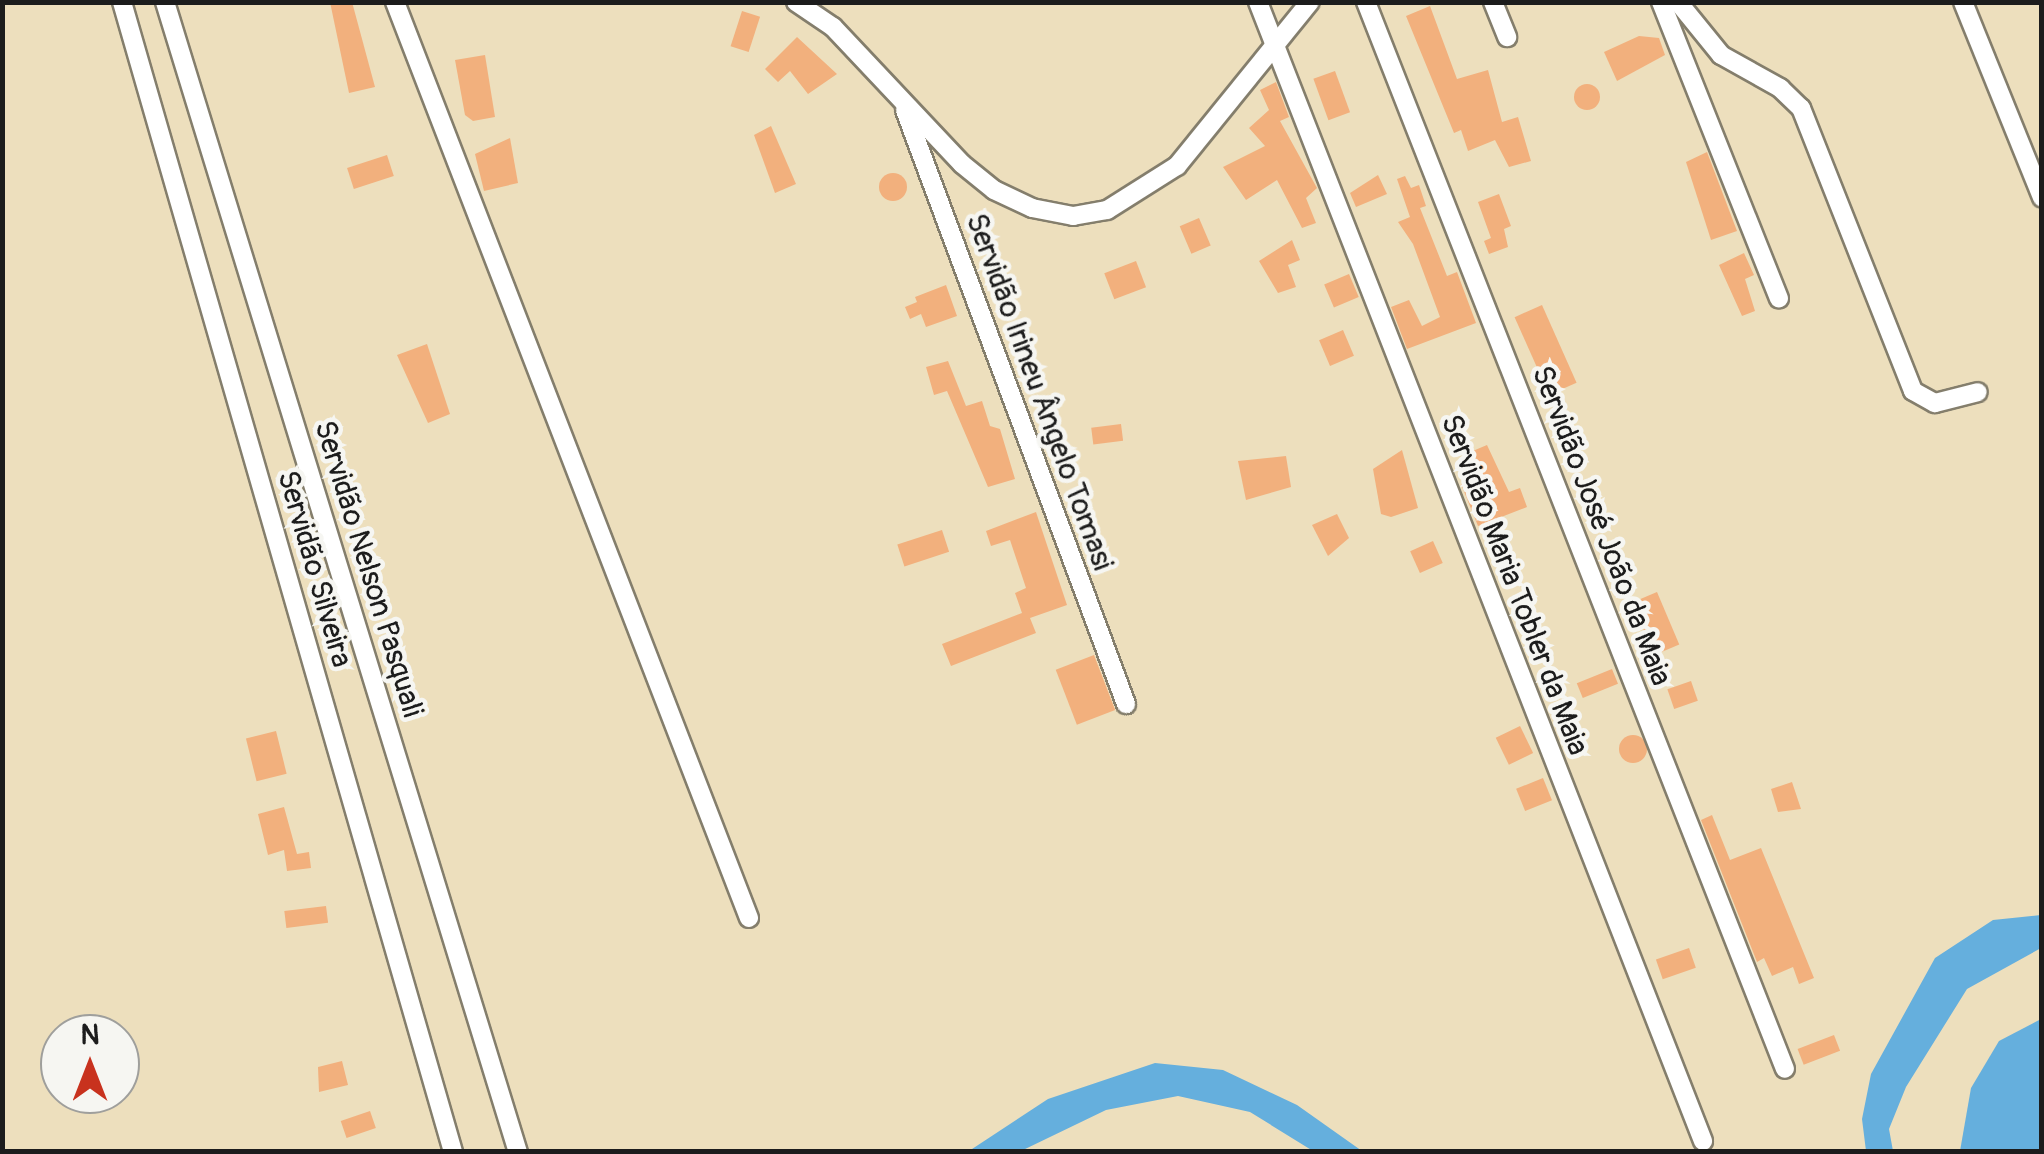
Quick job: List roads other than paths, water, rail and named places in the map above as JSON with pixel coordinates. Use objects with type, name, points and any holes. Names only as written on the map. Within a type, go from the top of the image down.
[{"type":"street","name":"Servidão Silveira","points":[[122,2],[453,1152]]},
{"type":"street","name":"Servidão Nelson Pasquali","points":[[165,2],[518,1152]]},
{"type":"street","points":[[395,2],[749,918]]},
{"type":"street","points":[[796,2],[833,27],[994,190],[1032,208],[1073,216],[1108,210],[1177,166],[1275,50],[1310,2]]},
{"type":"street","name":"Servidão Maria Tobler da Maia","points":[[1258,2],[1703,1141]]},
{"type":"street","name":"Servidão José João da Maia","points":[[1366,2],[1786,1069]]},
{"type":"street","points":[[1493,2],[1506,37]]},
{"type":"street","points":[[1661,2],[1779,298]]},
{"type":"street","points":[[1678,2],[1721,55],[1780,88],[1801,108],[1913,391],[1936,403],[1978,392]]},
{"type":"street","points":[[1963,2],[2042,198]]},
{"type":"street","name":"Servidão Irineu Ângelo Tomasi","points":[[901,99],[1126,704]]},
{"type":"water","points":[[2041,915],[2041,948],[1967,989],[1906,1087],[1889,1129],[1893,1151],[1866,1151],[1862,1119],[1871,1074],[1935,958],[1993,920]]},
{"type":"water","points":[[2041,1019],[2041,1151],[1960,1151],[1971,1088],[1999,1041]]},
{"type":"water","points":[[1155,1063],[1223,1070],[1297,1105],[1362,1151],[1313,1151],[1250,1112],[1178,1096],[1106,1110],[1021,1151],[969,1151],[1048,1099]]}]
